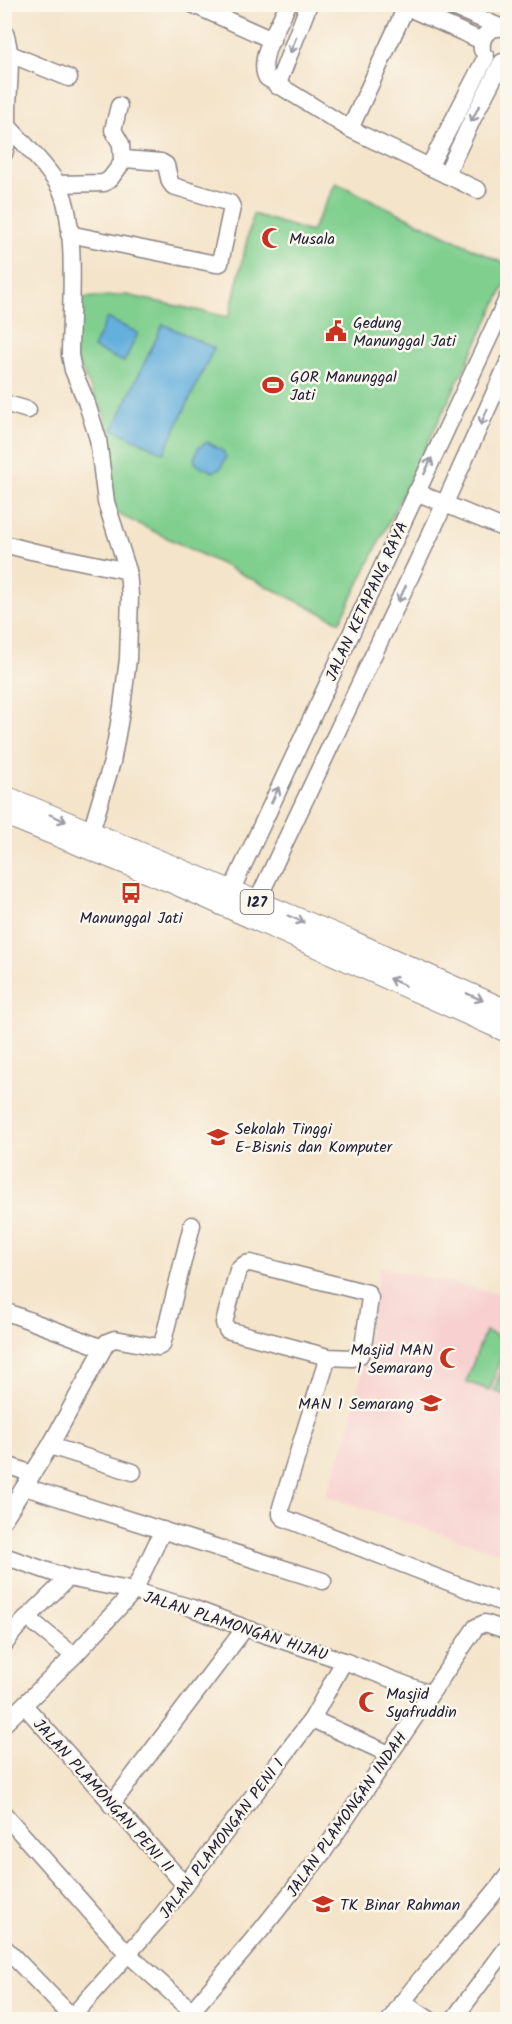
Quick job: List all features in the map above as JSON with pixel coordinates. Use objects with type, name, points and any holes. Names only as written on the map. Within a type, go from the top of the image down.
[{"type":"main road","name":"127","points":[[4,796],[91,832],[507,1032]]},
{"type":"main road","name":"127","points":[[4,814],[228,898]]},
{"type":"main road","name":"127","points":[[253,909],[349,940],[507,1011]]},
{"type":"street","points":[[192,4],[272,40]]},
{"type":"street","points":[[288,4],[264,57],[263,69],[267,78],[350,129],[478,190]]},
{"type":"street","points":[[277,86],[309,4]]},
{"type":"street","points":[[446,4],[504,28]]},
{"type":"street","points":[[350,129],[403,6],[495,55]]},
{"type":"street","points":[[446,175],[473,118],[495,55],[490,29],[504,28]]},
{"type":"street","points":[[4,30],[10,54],[9,140],[4,154]]},
{"type":"street","points":[[10,54],[69,78]]},
{"type":"street","points":[[429,167],[495,55]]},
{"type":"street","points":[[58,184],[104,183],[110,179],[122,160],[121,144],[113,134],[119,106]]},
{"type":"street","points":[[9,127],[58,184],[67,212],[72,281],[70,355],[73,370],[98,438],[106,502],[128,571],[131,616],[122,707],[112,762],[91,832]]},
{"type":"street","points":[[69,234],[198,262],[212,264],[220,262],[231,205],[173,186],[165,165],[161,162],[126,158],[122,160]]},
{"type":"street","name":"JALAN KETAPANG RAYA","points":[[228,898],[507,297]]},
{"type":"street","name":"JALAN KETAPANG RAYA","points":[[253,909],[445,503],[507,363]]},
{"type":"street","points":[[4,403],[28,410]]},
{"type":"street","points":[[416,492],[507,530]]},
{"type":"street","points":[[4,544],[128,571]]},
{"type":"street","points":[[303,736],[328,749]]},
{"type":"street","points":[[293,758],[318,772]]},
{"type":"street","points":[[258,833],[284,844]]},
{"type":"street","points":[[4,1519],[50,1446],[103,1348],[110,1340],[158,1347],[162,1345],[192,1225]]},
{"type":"street","points":[[250,1263],[368,1293],[370,1298],[360,1354],[352,1358],[328,1357],[227,1330],[224,1323],[238,1270],[242,1265],[250,1263]]},
{"type":"street","points":[[4,1311],[103,1348]]},
{"type":"street","points":[[328,1357],[281,1507],[281,1515],[507,1605]]},
{"type":"street","points":[[50,1446],[133,1472]]},
{"type":"street","points":[[4,1464],[28,1480],[162,1530],[323,1581]]},
{"type":"street","points":[[4,1724],[74,1656],[134,1592],[162,1530]]},
{"type":"street","name":"JALAN PLAMONGAN HIJAU","points":[[4,1556],[68,1578],[134,1592],[192,1608],[344,1661],[430,1694]]},
{"type":"street","points":[[4,1645],[27,1617],[68,1578]]},
{"type":"street","points":[[27,1617],[74,1656]]},
{"type":"street","name":"JALAN PLAMONGAN INDAH","points":[[188,2015],[262,1929],[324,1851],[476,1627],[485,1623],[507,1628]]},
{"type":"street","points":[[111,1805],[244,1628]]},
{"type":"street","name":"JALAN PLAMONGAN PENI I","points":[[70,2018],[158,1920],[185,1886],[312,1719],[344,1661]]},
{"type":"street","name":"JALAN PLAMONGAN PENI II","points":[[24,1705],[185,1886]]},
{"type":"street","points":[[312,1719],[389,1754]]},
{"type":"street","points":[[4,1814],[127,1953],[188,2015]]},
{"type":"street","points":[[390,2019],[507,1875]]},
{"type":"street","points":[[453,2019],[507,1946]]},
{"type":"street","points":[[4,1947],[70,2018]]},
{"type":"street","points":[[402,2002],[430,2019]]},
{"type":"shaded area","name":"MAN 1 Semarang","points":[[380,1267],[507,1296],[507,1555],[326,1496],[348,1435]]},
{"type":"green space","name":"GOR Manunggal Jati","points":[[336,183],[507,265],[507,281],[340,622],[114,512],[105,416],[73,354],[82,298],[126,295],[229,317],[253,214],[311,232]]},
{"type":"green space","points":[[485,1331],[507,1339],[490,1390],[466,1382]]},
{"type":"green space","points":[[507,1354],[507,1396],[494,1391]]},
{"type":"water","points":[[107,318],[138,333],[124,362],[93,348]]},
{"type":"water","points":[[163,324],[214,348],[164,453],[113,429]]},
{"type":"water","points":[[207,442],[223,451],[226,457],[221,468],[213,472],[196,464],[194,458],[199,447]]},
{"type":"place","name":"Musala","points":[[272,238]]},
{"type":"place","name":"Gedung Manunggal Jati","points":[[336,331]]},
{"type":"place","name":"GOR Manunggal Jati","points":[[273,385]]},
{"type":"place","name":"Manunggal Jati","points":[[131,893]]},
{"type":"place","name":"Sekolah Tinggi E-Bisnis dan Komputer","points":[[218,1137]]},
{"type":"place","name":"Masjid MAN 1 Semarang","points":[[450,1358]]},
{"type":"place","name":"MAN 1 Semarang","points":[[431,1403]]},
{"type":"place","name":"Masjid Syafruddin","points":[[369,1702]]},
{"type":"place","name":"TK Binar Rahman","points":[[323,1904]]}]
